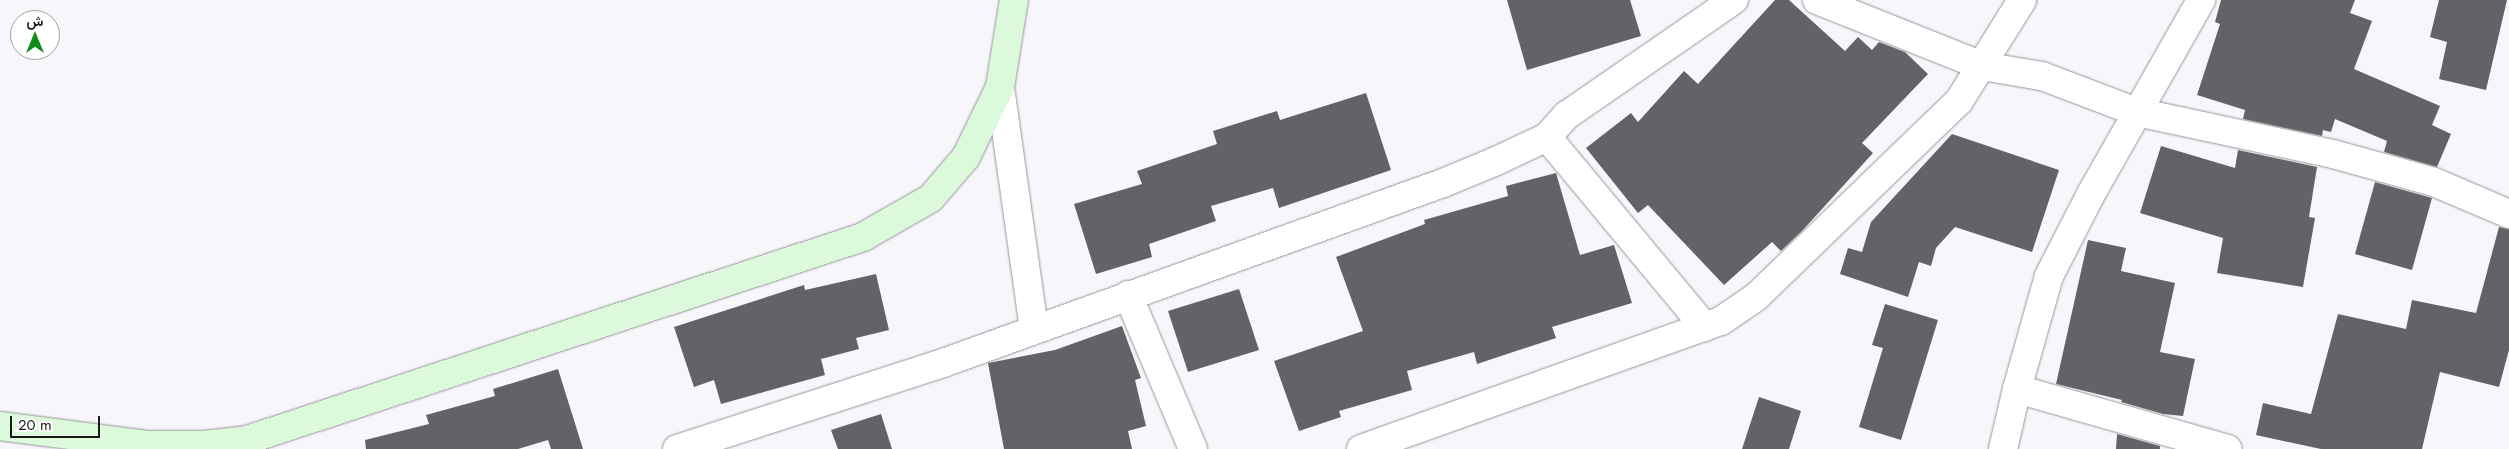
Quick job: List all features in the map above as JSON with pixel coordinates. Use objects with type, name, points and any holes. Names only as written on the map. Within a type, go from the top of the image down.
[{"type":"street","points":[[0,426],[150,445],[204,445],[247,440],[863,237],[931,198],[966,157],[1000,87],[1014,0]]},
{"type":"street","points":[[677,449],[943,363],[1443,183],[1547,137],[1567,115],[1734,0]]},
{"type":"street","points":[[1817,0],[1982,66],[2042,76],[2137,112],[2333,154],[2434,182],[2509,214]]},
{"type":"street","points":[[1362,449],[1721,321],[1756,297],[1958,101],[1982,66],[2022,0]]},
{"type":"street","points":[[2003,449],[2016,389],[2049,276],[2137,112],[2200,0]]},
{"type":"street","points":[[1000,87],[1034,330]]},
{"type":"street","points":[[1547,137],[1705,327]]},
{"type":"street","points":[[1128,295],[1193,449]]},
{"type":"street","points":[[2016,389],[2228,449]]},
{"type":"building","points":[[1507,0],[1630,0],[1641,36],[1527,70]]},
{"type":"building","points":[[1775,0],[1789,0],[1845,51],[1858,37],[1872,50],[1879,42],[1905,52],[1928,74],[1862,143],[1873,153],[1802,231],[1781,251],[1772,242],[1724,285],[1648,205],[1638,213],[1586,148],[1631,113],[1638,122],[1684,71],[1698,84]]},
{"type":"building","points":[[2221,0],[2355,0],[2350,13],[2372,21],[2354,69],[2440,106],[2432,125],[2451,134],[2437,167],[2384,152],[2387,141],[2335,119],[2331,132],[2323,130],[2322,136],[2243,119],[2245,110],[2197,95],[2220,24],[2215,22]]},
{"type":"building","points":[[2439,0],[2507,0],[2486,90],[2439,79],[2447,42],[2430,37]]},
{"type":"building","points":[[1366,93],[1391,170],[1279,208],[1273,188],[1211,206],[1216,221],[1149,244],[1152,257],[1096,274],[1074,204],[1142,184],[1137,171],[1217,144],[1213,131],[1277,111],[1280,120]]},
{"type":"building","points":[[1952,134],[2059,170],[2032,252],[1955,227],[1936,248],[1931,266],[1919,262],[1908,297],[1840,274],[1848,248],[1862,252],[1871,222]]},
{"type":"building","points":[[2161,146],[2235,168],[2238,150],[2317,167],[2309,217],[2315,218],[2303,287],[2217,273],[2223,238],[2140,213]]},
{"type":"building","points":[[1556,173],[1580,255],[1614,245],[1632,303],[1552,327],[1556,338],[1477,364],[1474,352],[1407,371],[1412,390],[1339,411],[1341,417],[1299,431],[1274,361],[1363,331],[1336,257],[1425,224],[1424,220],[1508,196],[1506,186]]},
{"type":"building","points":[[2375,182],[2432,198],[2412,270],[2355,254]]},
{"type":"building","points":[[2499,227],[2509,229],[2509,350],[2499,387],[2440,372],[2422,449],[2321,449],[2256,435],[2263,403],[2311,414],[2338,314],[2406,329],[2412,300],[2476,313]]},
{"type":"building","points":[[2088,240],[2126,248],[2121,271],[2175,283],[2160,352],[2195,359],[2183,416],[2163,414],[2121,402],[2122,400],[2056,384]]},
{"type":"building","points":[[876,274],[889,330],[856,338],[859,349],[821,359],[825,375],[721,404],[714,380],[694,387],[674,327],[804,285],[805,290]]},
{"type":"building","points":[[1239,289],[1259,350],[1188,372],[1168,311]]},
{"type":"building","points":[[1885,304],[1938,320],[1901,440],[1859,427],[1883,348],[1872,345]]},
{"type":"building","points":[[1122,326],[1141,378],[1135,380],[1146,426],[1128,431],[1132,449],[1004,449],[988,363],[1055,350]]},
{"type":"building","points":[[558,369],[583,449],[551,449],[548,440],[518,449],[366,449],[365,440],[429,424],[426,415],[495,396],[493,389]]},
{"type":"building","points":[[1759,397],[1801,411],[1789,449],[1742,449]]},
{"type":"building","points":[[881,414],[892,449],[838,449],[831,430]]},
{"type":"building","points":[[2117,434],[2160,446],[2160,449],[2116,449]]}]
